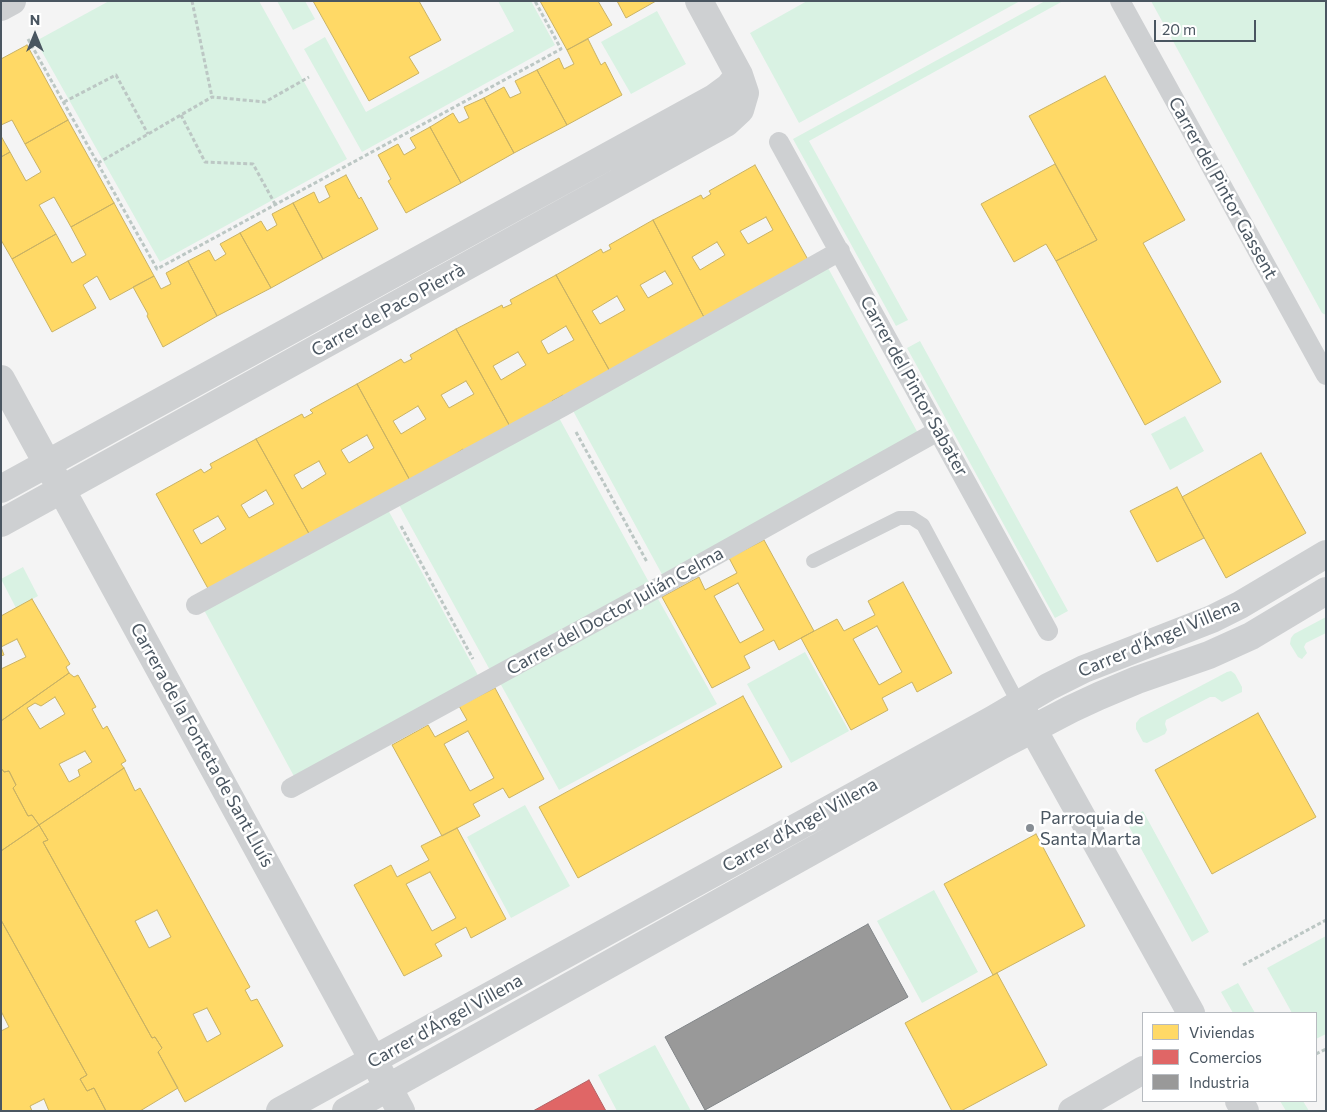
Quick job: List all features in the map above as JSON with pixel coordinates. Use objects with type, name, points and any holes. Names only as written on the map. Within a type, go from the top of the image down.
[{"type":"street","points":[[1,7],[12,1]]},
{"type":"street","name":"Carrer de Paco Pierrà","points":[[1,523],[726,123],[740,110],[745,93],[739,75],[699,1]]},
{"type":"street","name":"Carrer del Pintor Gassent","points":[[1120,1],[1326,375]]},
{"type":"street","name":"Carrer de Paco Pierrà","points":[[1,489],[714,98],[729,88],[739,75]]},
{"type":"street","name":"Carrer del Pintor Sabater","points":[[779,142],[1048,631]]},
{"type":"street","points":[[196,604],[562,407],[840,252]]},
{"type":"street","name":"Carrera de la Fonteta de Sant Lluís","points":[[1,379],[396,1099]]},
{"type":"street","name":"Carrer del Doctor Julián Celma","points":[[291,788],[938,431]]},
{"type":"street","name":"Carrer d'Ángel Villena","points":[[280,1111],[1084,669],[1187,629],[1240,605],[1326,554]]},
{"type":"street","name":"Carrer d'Ángel Villena","points":[[346,1111],[396,1099],[1033,729],[1099,696],[1137,680],[1209,655],[1251,636],[1326,591]]},
{"type":"street","points":[[1019,704],[1190,1012]]},
{"type":"street","points":[[1072,1111],[1142,1071]]},
{"type":"lane","points":[[813,561],[899,518],[912,518],[923,525],[1019,704]]},
{"type":"path","points":[[192,1],[212,97]]},
{"type":"path","points":[[28,38],[157,268],[561,49],[535,1]]},
{"type":"path","points":[[64,102],[116,75],[148,134]]},
{"type":"path","points":[[98,163],[212,97],[265,102],[309,77]]},
{"type":"path","points":[[181,115],[204,162],[253,164],[275,204]]},
{"type":"path","points":[[562,407],[660,586]]},
{"type":"path","points":[[388,501],[486,682]]},
{"type":"path","points":[[1243,965],[1326,920]]},
{"type":"green space","points":[[109,1],[259,1],[347,159],[160,262],[36,41]]},
{"type":"green space","points":[[277,1],[305,1],[315,19],[293,30]]},
{"type":"green space","points":[[498,1],[531,1],[555,45],[362,152],[304,49],[325,37],[366,112],[514,31]]},
{"type":"green space","points":[[807,1],[1020,1],[799,123],[750,33]]},
{"type":"green space","points":[[1045,1],[1063,1],[809,141],[908,320],[896,326],[793,139]]},
{"type":"green space","points":[[1151,1],[1326,1],[1326,315],[1322,313]]},
{"type":"green space","points":[[657,11],[686,64],[631,94],[601,42]]},
{"type":"green space","points":[[827,266],[919,435],[664,578],[571,407]]},
{"type":"green space","points":[[920,341],[1068,611],[1055,618],[907,348]]},
{"type":"green space","points":[[558,416],[651,586],[491,672],[398,503]]},
{"type":"green space","points":[[1185,416],[1204,451],[1170,470],[1151,434]]},
{"type":"green space","points":[[387,508],[480,679],[296,780],[204,610]]},
{"type":"green space","points":[[23,567],[38,596],[16,608],[1,579]]},
{"type":"green space","points":[[657,597],[717,704],[559,790],[500,683]]},
{"type":"green space","points":[[1326,617],[1326,633],[1306,643],[1304,647],[1307,653],[1302,659],[1298,657],[1290,644],[1291,638],[1294,634]]},
{"type":"green space","points":[[805,652],[849,731],[791,763],[747,684]]},
{"type":"green space","points":[[1231,671],[1235,674],[1242,687],[1242,692],[1222,702],[1215,697],[1210,697],[1166,720],[1167,730],[1165,734],[1147,743],[1143,742],[1136,729],[1136,723],[1140,718]]},
{"type":"green space","points":[[525,805],[570,886],[511,918],[467,837]]},
{"type":"green space","points":[[1143,811],[1209,932],[1192,942],[1126,821]]},
{"type":"green space","points":[[934,890],[978,972],[922,1003],[877,921]]},
{"type":"green space","points":[[1326,936],[1326,1034],[1317,1038],[1317,1012],[1291,1012],[1267,968]]},
{"type":"green space","points":[[1238,983],[1254,1012],[1232,1012],[1221,992]]},
{"type":"green space","points":[[655,1045],[691,1111],[617,1111],[598,1075]]},
{"type":"green space","points":[[1281,1102],[1304,1102],[1309,1111],[1286,1111]]},
{"type":"building: Viviendas","points":[[313,1],[419,1],[441,40],[409,57],[419,73],[369,101]]},
{"type":"building: Viviendas","points":[[540,1],[598,1],[612,25],[567,50]]},
{"type":"building: Viviendas","points":[[617,1],[656,1],[626,18]]},
{"type":"building: Viviendas","points":[[588,39],[601,65],[605,62],[622,95],[567,125],[537,70],[559,58],[564,69],[574,64],[567,50]]},
{"type":"building: Viviendas","points":[[27,45],[68,120],[25,144],[12,120],[1,125],[1,59]]},
{"type":"building: Viviendas","points":[[537,70],[567,125],[514,153],[484,98],[504,87],[510,98],[521,93],[515,81]]},
{"type":"building: Viviendas","points":[[1105,76],[1185,220],[1143,243],[1221,382],[1145,425],[1056,261],[1097,240],[1029,116]]},
{"type":"building: Viviendas","points":[[484,98],[514,153],[461,183],[430,127],[453,113],[459,123],[469,118],[464,107]]},
{"type":"building: Viviendas","points":[[68,120],[114,203],[71,227],[54,197],[39,205],[56,234],[12,259],[1,240],[1,157],[10,152],[26,181],[41,172],[25,144]]},
{"type":"building: Viviendas","points":[[430,127],[461,183],[406,213],[388,181],[391,179],[378,155],[398,144],[404,155],[416,148],[410,138]]},
{"type":"building: Viviendas","points":[[1,136],[10,152],[1,157]]},
{"type":"building: Viviendas","points":[[1055,164],[1097,240],[1056,261],[1046,244],[1014,262],[981,204]]},
{"type":"building: Viviendas","points":[[755,165],[811,265],[707,323],[653,220],[701,195],[703,199],[711,194],[709,191]],"holes":[[[766,217],[773,230],[748,244],[740,231]],[[717,242],[725,255],[700,270],[692,257]]]},
{"type":"building: Viviendas","points":[[346,175],[359,199],[361,197],[378,229],[323,259],[293,203],[314,192],[319,203],[330,197],[325,186]]},
{"type":"building: Viviendas","points":[[114,203],[154,276],[110,300],[97,276],[83,285],[96,308],[52,332],[12,259],[56,234],[72,263],[86,255],[71,227]]},
{"type":"building: Viviendas","points":[[293,203],[323,259],[271,288],[240,233],[261,221],[267,231],[277,225],[272,214]]},
{"type":"building: Viviendas","points":[[653,220],[707,323],[612,375],[556,275],[601,249],[603,253],[611,249],[609,245]],"holes":[[[665,271],[673,284],[648,298],[640,285]],[[617,296],[625,310],[600,324],[592,311]]]},
{"type":"building: Viviendas","points":[[240,233],[271,288],[217,316],[188,261],[209,250],[215,261],[226,254],[220,244]]},
{"type":"building: Viviendas","points":[[188,261],[217,316],[163,347],[133,287],[154,276],[161,289],[171,284],[166,273]]},
{"type":"building: Viviendas","points":[[556,275],[612,375],[566,401],[563,395],[552,401],[555,406],[512,430],[456,329],[502,305],[503,308],[512,304],[510,300]],"holes":[[[566,326],[574,340],[548,354],[541,341]],[[518,352],[526,365],[501,380],[493,366]]]},
{"type":"building: Viviendas","points":[[456,329],[512,430],[466,455],[463,449],[412,484],[357,384],[401,359],[404,363],[412,359],[410,355]],"holes":[[[466,381],[474,394],[449,408],[441,395]],[[418,406],[426,419],[401,434],[393,421]]]},
{"type":"building: Viviendas","points":[[357,384],[412,484],[312,539],[256,439],[302,414],[304,418],[313,413],[310,410]],"holes":[[[367,435],[374,448],[349,463],[341,450]],[[319,461],[326,474],[302,489],[294,475]]]},
{"type":"building: Viviendas","points":[[256,439],[312,539],[211,594],[156,494],[201,469],[204,473],[212,468],[210,464]],"holes":[[[266,490],[274,504],[249,518],[241,505]],[[218,516],[226,529],[201,544],[193,530]]]},
{"type":"building: Viviendas","points":[[1261,453],[1306,533],[1226,578],[1182,497]]},
{"type":"building: Viviendas","points":[[1177,487],[1204,538],[1157,562],[1130,511]]},
{"type":"building: Viviendas","points":[[764,540],[814,631],[779,650],[774,640],[744,656],[750,668],[712,688],[662,597],[699,577],[705,590],[737,573],[729,558]]},
{"type":"building: Viviendas","points":[[903,582],[952,673],[917,692],[912,682],[882,698],[888,710],[851,730],[801,638],[837,619],[844,631],[875,615],[868,601]]},
{"type":"building: Viviendas","points":[[738,583],[764,630],[740,643],[714,596]]},
{"type":"building: Viviendas","points":[[32,599],[70,664],[66,667],[69,673],[1,721],[1,616]]},
{"type":"building: Viviendas","points":[[877,626],[902,672],[879,685],[853,639]]},
{"type":"building: Viviendas","points":[[17,639],[26,657],[1,669],[1,656],[4,655],[1,647]]},
{"type":"building: Viviendas","points":[[69,673],[74,677],[78,675],[96,707],[92,709],[103,729],[107,726],[126,761],[121,764],[124,768],[39,825],[32,815],[28,816],[13,788],[16,785],[9,771],[4,772],[1,768],[1,721]]},
{"type":"building: Viviendas","points":[[495,688],[544,779],[509,798],[503,788],[473,804],[480,816],[442,836],[392,745],[428,725],[435,737],[467,720],[459,706]]},
{"type":"building: Viviendas","points":[[743,696],[782,767],[578,878],[539,807]]},
{"type":"building: Viviendas","points":[[55,697],[65,714],[40,729],[27,708],[35,703],[41,706]]},
{"type":"building: Viviendas","points":[[1258,713],[1316,817],[1212,874],[1155,770]]},
{"type":"building: Viviendas","points":[[468,731],[494,778],[470,791],[444,744]]},
{"type":"building: Viviendas","points":[[85,751],[92,762],[78,770],[80,776],[69,782],[59,764]]},
{"type":"building: Viviendas","points":[[1,768],[4,772],[9,771],[16,785],[13,788],[28,816],[32,815],[39,825],[1,851]]},
{"type":"building: Viviendas","points":[[124,768],[135,791],[140,788],[250,987],[245,990],[251,1001],[257,999],[283,1046],[185,1102],[158,1052],[162,1048],[155,1037],[152,1038],[43,842],[48,840],[39,825]]},
{"type":"building: Viviendas","points":[[39,825],[48,840],[43,842],[152,1038],[155,1037],[162,1048],[158,1052],[178,1088],[140,1111],[106,1111],[94,1088],[87,1091],[80,1079],[87,1075],[1,920],[1,851]]},
{"type":"building: Viviendas","points":[[457,828],[506,919],[471,938],[466,927],[435,944],[442,956],[404,976],[354,885],[391,865],[397,877],[429,860],[421,846]]},
{"type":"building: Viviendas","points":[[1036,834],[1085,926],[993,975],[944,884]]},
{"type":"building: Viviendas","points":[[430,872],[456,918],[432,931],[406,884]]},
{"type":"building: Viviendas","points":[[157,910],[171,937],[149,948],[135,921]]},
{"type":"building: Viviendas","points":[[1,920],[87,1075],[80,1079],[87,1091],[94,1088],[106,1111],[1,1111]]},
{"type":"building: Viviendas","points":[[997,973],[1047,1065],[961,1111],[952,1111],[905,1023]]},
{"type":"building: Viviendas","points":[[207,1008],[221,1034],[207,1042],[193,1014]]},
{"type":"building: Viviendas","points":[[1,1011],[9,1027],[1,1031]]},
{"type":"building: Viviendas","points":[[44,1099],[49,1111],[32,1111],[30,1106]]},
{"type":"building: Comercios","points":[[589,1080],[606,1111],[533,1111]]},
{"type":"building: Industria","points":[[868,924],[908,997],[705,1110],[665,1037]]},
{"type":"place","name":"Parroquia de Santa Marta","points":[[1030,828]]}]
